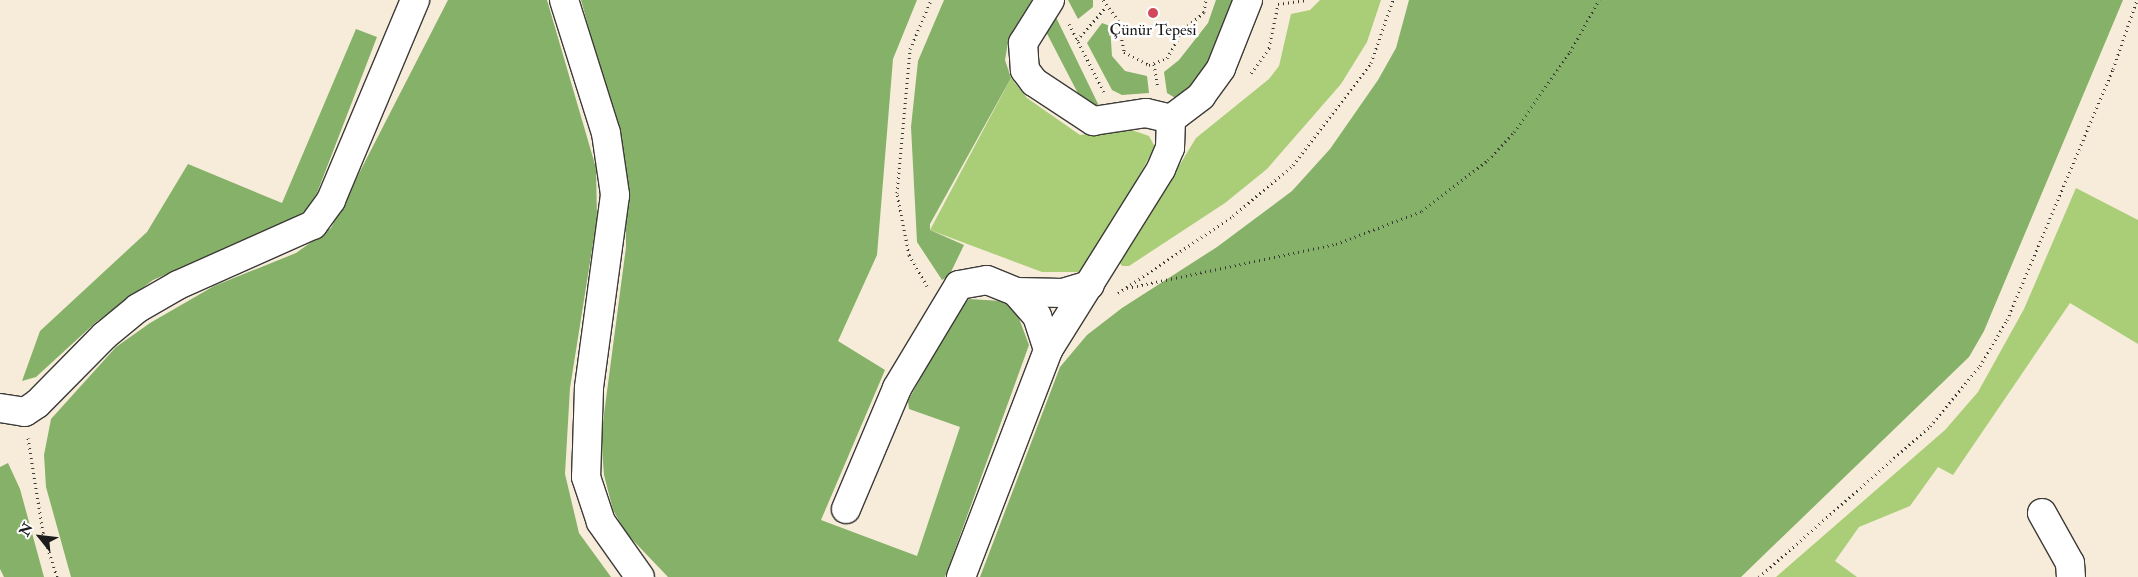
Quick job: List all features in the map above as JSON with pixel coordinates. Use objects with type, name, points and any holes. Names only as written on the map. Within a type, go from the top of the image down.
[{"type":"street","points":[[12,410],[138,308],[178,285],[312,225],[331,200],[415,0]]},
{"type":"street","points":[[564,0],[606,133],[615,195],[589,388],[586,477],[601,522],[640,577]]},
{"type":"street","points":[[961,577],[1048,350],[1161,169],[1170,148],[1172,119],[1201,96],[1221,68],[1248,0]]},
{"type":"street","points":[[1057,8],[1023,43],[1025,70],[1048,95],[1081,117],[1093,121],[1118,119],[1146,113],[1172,119]]},
{"type":"street","points":[[846,509],[897,388],[959,285],[968,280],[987,280],[1016,292],[1063,293],[1090,285]]},
{"type":"street","points":[[1016,292],[1037,316],[1048,350]]},
{"type":"street","points":[[2042,513],[2070,563],[2071,577]]},
{"type":"path","points":[[931,0],[910,49],[897,193],[909,255],[944,310]]},
{"type":"path","points":[[1102,0],[1105,8],[1118,20],[1124,52],[1149,65],[1167,58],[1178,35],[1204,12],[1206,0]]},
{"type":"path","points":[[1278,4],[1307,0]]},
{"type":"path","points":[[1073,311],[1127,288],[1233,216],[1293,165],[1372,63],[1393,0]]},
{"type":"path","points":[[1127,288],[1336,244],[1422,211],[1488,160],[1514,132],[1570,52],[1599,0]]},
{"type":"path","points":[[1759,577],[1930,426],[1980,366],[2011,311],[2113,69],[2137,0]]},
{"type":"path","points":[[1057,8],[1077,40],[1118,119]]},
{"type":"path","points":[[1077,40],[1105,8]]},
{"type":"path","points":[[12,410],[43,533],[57,577]]},
{"type":"green space","points":[[448,0],[547,0],[596,168],[597,218],[570,388],[565,474],[579,533],[611,577],[71,577],[46,487],[44,455],[51,419],[116,347],[150,323],[214,286],[296,253],[331,228]]},
{"type":"green space","points":[[581,0],[917,0],[893,59],[877,255],[838,341],[885,370],[821,520],[917,556],[960,427],[909,409],[908,401],[958,310],[969,299],[1002,301],[1017,313],[1029,345],[945,577],[668,577],[626,533],[613,510],[604,475],[601,437],[626,247],[625,160]]},
{"type":"green space","points":[[944,0],[1032,0],[1009,37],[1005,60],[1011,78],[930,224],[930,230],[964,245],[949,276],[942,280],[917,242],[911,127],[918,61]]},
{"type":"green space","points":[[1068,0],[1093,0],[1093,7],[1078,19]]},
{"type":"green space","points":[[1216,0],[1236,0],[1221,44],[1192,89],[1177,99],[1167,93],[1164,72],[1179,60],[1208,23]]},
{"type":"green space","points":[[1320,0],[1381,0],[1367,42],[1341,84],[1267,169],[1225,203],[1129,266],[1122,266],[1120,263],[1196,138],[1269,79],[1279,66],[1291,14],[1310,10]]},
{"type":"green space","points":[[1409,0],[2123,0],[1984,331],[1969,357],[1741,577],[980,577],[1060,367],[1087,335],[1122,308],[1217,247],[1292,191],[1330,149],[1378,80],[1396,48]]},
{"type":"green space","points":[[1052,9],[1100,108],[1085,107],[1042,24]]},
{"type":"green space","points":[[1102,23],[1110,26],[1112,56],[1125,71],[1147,76],[1149,93],[1122,95],[1112,90],[1087,43]]},
{"type":"green space","points":[[356,29],[377,37],[317,193],[307,209],[295,219],[153,280],[95,323],[36,377],[22,381],[40,331],[147,232],[188,164],[282,203]]},
{"type":"green space","points":[[1011,78],[1027,98],[1080,135],[1129,129],[1149,136],[1155,147],[1091,262],[1079,272],[1042,272],[930,230]]},
{"type":"green space","points":[[2076,188],[2138,220],[2138,344],[2070,303],[1953,475],[1938,467],[1910,506],[1859,527],[1835,561],[1857,577],[1776,577],[1945,430],[1978,392],[2024,309]]},
{"type":"green space","points":[[8,463],[20,489],[44,577],[4,577],[0,569],[0,467]]},
{"type":"place","name":"Çünür Tepesi","points":[[1153,13]]}]
